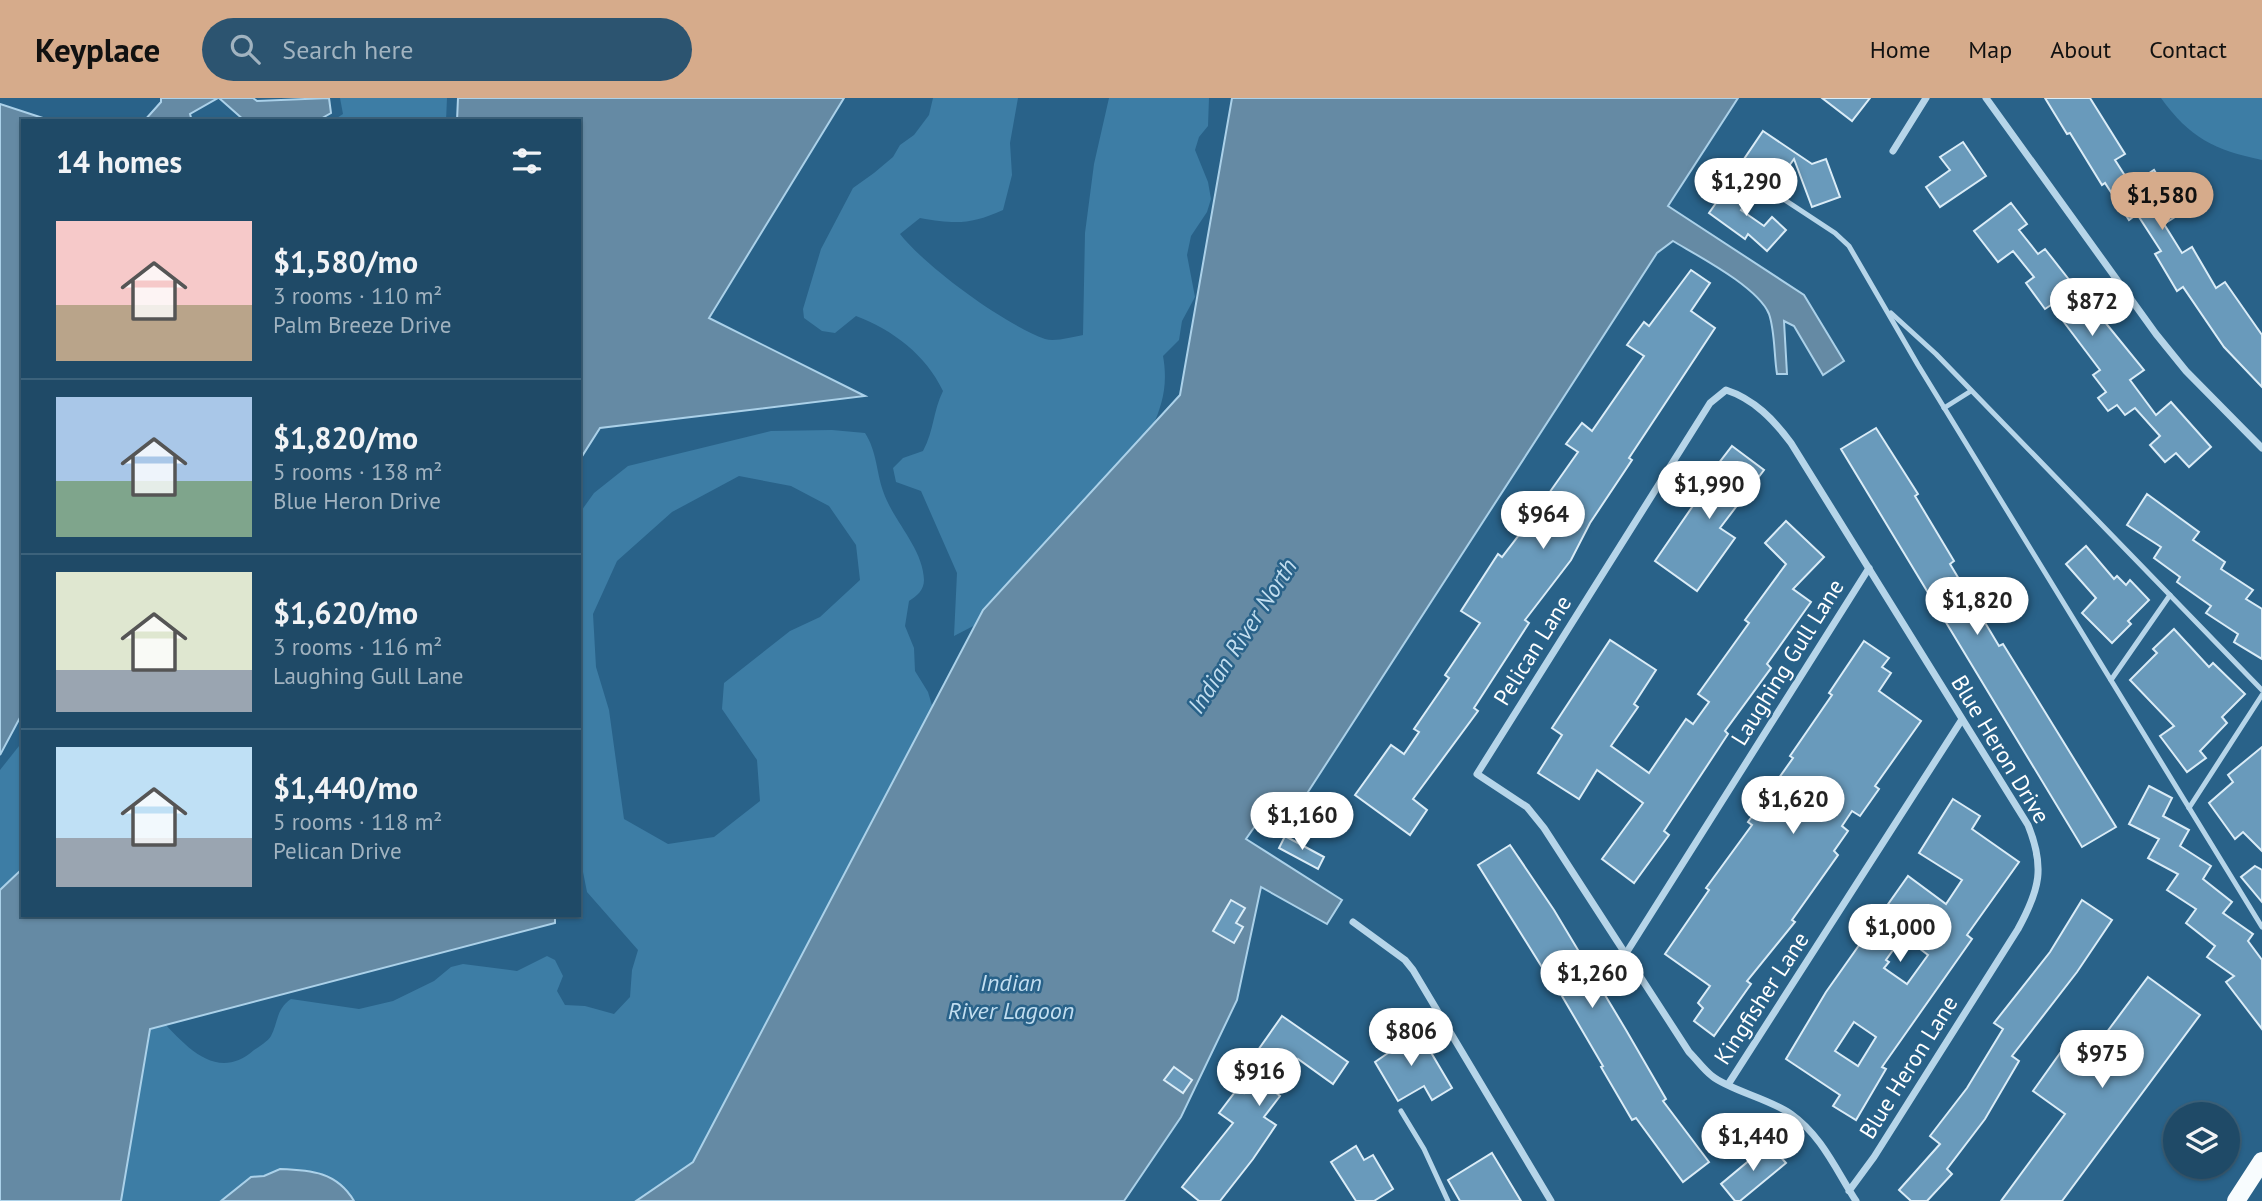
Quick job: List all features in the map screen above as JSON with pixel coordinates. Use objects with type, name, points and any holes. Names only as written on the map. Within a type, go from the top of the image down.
[{"type":"main road","points":[[2236,1201],[2262,1161]]},
{"type":"street","points":[[1893,150],[1926,98]]},
{"type":"street","points":[[1986,98],[2156,334],[2186,370],[2262,448]]},
{"type":"street","name":"Pelican Lane","points":[[1625,955],[1544,828],[1527,807],[1477,774],[1710,404],[1726,390],[1742,395]]},
{"type":"street","name":"Blue Heron Drive","points":[[1742,395],[1775,423],[1791,443],[1961,721],[2028,825],[2037,847]]},
{"type":"street","name":"Laughing Gull Lane","points":[[1625,955],[1869,568]]},
{"type":"street","name":"Kingfisher Lane","points":[[1729,1083],[1961,721]]},
{"type":"street","name":"Blue Heron Lane","points":[[1849,1191],[1874,1157],[2029,909],[2040,867],[2037,847]]},
{"type":"street","points":[[1353,922],[1405,960],[1413,970],[1551,1201]]},
{"type":"street","points":[[1625,955],[1689,1052],[1713,1078],[1729,1083],[1791,1114],[1820,1142],[1856,1201]]},
{"type":"lane","points":[[1741,171],[1842,239],[2262,927]]},
{"type":"lane","points":[[1886,309],[1972,391],[2262,693],[2189,808]]},
{"type":"lane","points":[[1944,408],[1972,391]]},
{"type":"lane","points":[[2111,680],[2170,595]]},
{"type":"lane","points":[[1401,1111],[1424,1149],[1448,1201]]},
{"type":"shaded area","points":[[340,98],[447,98],[446,119],[335,119],[343,114]]},
{"type":"shaded area","points":[[933,98],[1018,98],[1010,143],[1012,175],[1003,210],[962,222],[920,218],[900,234],[928,263],[967,294],[1028,332],[1054,340],[1083,335],[1085,233],[1094,164],[1109,98],[1209,98],[1208,126],[1199,137],[1195,150],[1208,182],[1211,199],[1207,212],[1191,236],[1187,255],[1195,297],[1182,321],[1179,340],[1163,356],[1163,394],[1151,430],[981,622],[954,636],[957,573],[921,491],[896,482],[893,468],[903,458],[923,451],[943,391],[918,355],[895,336],[856,316],[835,333],[822,331],[804,318],[803,309],[821,249],[853,188],[893,157],[900,145],[914,135],[929,115]]},
{"type":"shaded area","points":[[2161,98],[2262,98],[2262,160],[2230,152],[2204,140],[2182,123]]},
{"type":"shaded area","points":[[832,430],[865,433],[872,447],[888,502],[919,557],[922,568],[923,587],[909,601],[905,626],[914,648],[915,671],[928,692],[934,712],[880,856],[671,1201],[354,1201],[341,1185],[326,1175],[290,1170],[253,1180],[221,1201],[114,1201],[149,1007],[197,1053],[224,1063],[239,1060],[268,1040],[280,1012],[291,999],[359,1009],[393,1001],[434,981],[451,967],[463,964],[517,971],[547,956],[555,960],[563,976],[557,991],[565,1005],[585,1006],[614,1014],[630,997],[632,970],[638,950],[587,892],[581,862],[581,511],[594,493],[628,466],[771,431]],"holes":[[[739,476],[791,486],[829,506],[856,545],[860,580],[820,617],[790,631],[724,683],[722,709],[757,760],[760,801],[714,837],[668,844],[624,819],[609,710],[596,667],[593,614],[617,561],[672,512]]]},
{"type":"shaded area","points":[[21,744],[21,868],[0,895],[0,770]]},
{"type":"water","points":[[161,98],[218,98],[190,114],[191,119],[146,119],[161,102]]},
{"type":"water","points":[[219,98],[253,98],[257,101],[329,98],[331,113],[320,119],[243,119]]},
{"type":"water","points":[[458,98],[844,98],[709,318],[865,396],[600,428],[581,458],[581,119],[457,119]]},
{"type":"water","name":"Indian River Lagoon","points":[[1232,98],[1738,98],[1668,206],[1804,295],[1844,361],[1823,375],[1794,326],[1784,321],[1787,374],[1777,374],[1769,314],[1753,293],[1673,241],[1657,253],[1284,829],[1262,816],[1246,839],[1342,900],[1327,924],[1261,887],[1237,1000],[1181,1117],[1124,1201],[636,1201],[693,1162],[983,610],[1180,395]]},
{"type":"water","points":[[0,104],[46,119],[21,119],[21,716],[0,755]]},
{"type":"water","points":[[21,870],[21,917],[555,917],[555,923],[150,1029],[121,1201],[0,1201],[0,890]]},
{"type":"water","points":[[280,1169],[302,1170],[331,1178],[347,1191],[354,1201],[221,1201],[251,1177],[264,1176]]},
{"type":"building","points":[[1822,98],[1870,98],[1852,121]]},
{"type":"building","points":[[2045,98],[2090,98],[2125,154],[2115,160],[2131,185],[2154,170],[2167,191],[2161,195],[2175,217],[2164,224],[2182,253],[2192,247],[2216,288],[2225,282],[2262,335],[2262,387],[2224,347],[2183,287],[2177,291],[2155,254],[2161,251],[2137,214],[2129,220],[2105,183],[2102,185]]},
{"type":"building","points":[[1763,131],[1812,164],[1826,159],[1840,197],[1812,207],[1794,159],[1784,173],[1772,165],[1763,179],[1751,171],[1752,169],[1742,162]]},
{"type":"building","points":[[1963,142],[1986,176],[1940,207],[1926,187],[1950,170],[1940,157]]},
{"type":"building","points":[[1745,180],[1757,188],[1741,210],[1764,226],[1772,217],[1786,230],[1767,251],[1748,234],[1745,239],[1709,213],[1723,193],[1732,199]]},
{"type":"building","points":[[2011,203],[2027,224],[2019,230],[2038,254],[2045,249],[2074,286],[2069,290],[2093,322],[2100,316],[2144,370],[2130,380],[2156,415],[2171,402],[2211,447],[2189,467],[2176,453],[2165,462],[2150,445],[2160,436],[2135,408],[2125,415],[2117,405],[2108,411],[2098,398],[2106,392],[2093,375],[2100,370],[2051,305],[2045,309],[2026,283],[2034,277],[2013,251],[1998,262],[1974,231]]},
{"type":"building","points":[[1691,270],[1710,283],[1691,311],[1715,328],[1629,458],[1632,460],[1590,523],[1571,560],[1525,620],[1529,623],[1474,708],[1478,711],[1413,799],[1427,810],[1410,835],[1355,795],[1391,745],[1404,754],[1419,732],[1414,729],[1449,678],[1445,675],[1480,623],[1461,611],[1498,554],[1502,557],[1532,518],[1528,516],[1542,493],[1547,496],[1578,452],[1566,444],[1582,423],[1592,431],[1644,356],[1627,345],[1644,322],[1649,326]]},
{"type":"building","points":[[1876,428],[1918,494],[1915,496],[1954,561],[1950,564],[1999,646],[2003,644],[2116,827],[2082,847],[1841,449]]},
{"type":"building","points":[[1732,446],[1764,470],[1720,528],[1735,538],[1697,591],[1655,561],[1699,497],[1695,494]]},
{"type":"building","points":[[2147,494],[2199,532],[2193,540],[2225,562],[2221,569],[2253,590],[2246,599],[2262,609],[2262,659],[2234,642],[2238,634],[2206,613],[2211,606],[2177,582],[2180,577],[2154,558],[2161,547],[2127,525]]},
{"type":"building","points":[[1786,521],[1824,557],[1793,589],[1811,602],[1767,664],[1771,668],[1725,731],[1728,734],[1664,831],[1669,835],[1634,883],[1602,859],[1643,803],[1597,770],[1579,799],[1538,773],[1562,735],[1552,728],[1610,640],[1656,670],[1634,704],[1638,707],[1611,746],[1649,773],[1686,719],[1693,724],[1709,702],[1698,694],[1749,623],[1745,620],[1786,564],[1765,543]]},
{"type":"building","points":[[2086,546],[2114,579],[2117,576],[2126,585],[2130,580],[2149,600],[2128,621],[2131,624],[2112,643],[2082,613],[2096,598],[2066,564]]},
{"type":"building","points":[[2174,629],[2209,667],[2213,663],[2245,694],[2222,717],[2227,723],[2200,751],[2206,758],[2187,772],[2160,736],[2174,726],[2130,680],[2157,653],[2153,649]]},
{"type":"building","points":[[1864,641],[1889,658],[1882,667],[1891,673],[1879,691],[1921,721],[1875,786],[1879,789],[1860,816],[1852,811],[1842,826],[1848,831],[1834,851],[1838,855],[1792,920],[1795,922],[1747,981],[1751,984],[1714,1036],[1694,1021],[1703,1008],[1698,1003],[1710,986],[1665,954],[1709,890],[1706,888],[1752,825],[1748,822],[1793,758],[1790,756],[1832,695],[1829,693]]},
{"type":"building","points":[[2262,747],[2262,851],[2243,832],[2235,839],[2209,803],[2233,782],[2228,775]]},
{"type":"building","points":[[2149,786],[2172,798],[2163,816],[2189,830],[2180,846],[2211,866],[2203,879],[2232,902],[2223,913],[2253,934],[2248,941],[2262,960],[2262,1029],[2226,982],[2234,976],[2207,957],[2215,946],[2186,923],[2196,909],[2167,890],[2178,874],[2148,858],[2159,839],[2129,824]]},
{"type":"building","points":[[1953,799],[1980,816],[1972,829],[2019,862],[1967,935],[1972,939],[1882,1067],[1886,1069],[1856,1120],[1833,1106],[1840,1095],[1786,1059],[1826,992],[1908,876],[1946,904],[1962,880],[1919,853]],"holes":[[[1903,936],[1928,955],[1907,984],[1884,968],[1889,962],[1886,960]],[[1854,1022],[1876,1037],[1858,1066],[1835,1051]]]},
{"type":"building","points":[[1285,836],[1324,857],[1318,869],[1279,848]]},
{"type":"building","points":[[1510,845],[1554,910],[1626,1030],[1666,1099],[1663,1101],[1709,1162],[1683,1182],[1636,1118],[1632,1120],[1562,996],[1570,991],[1555,965],[1545,972],[1478,865]]},
{"type":"building","points":[[2255,866],[2262,870],[2262,902],[2241,877]]},
{"type":"building","points":[[1231,900],[1245,908],[1236,923],[1243,927],[1234,943],[1213,931]]},
{"type":"building","points":[[2082,900],[2112,920],[2077,972],[2012,1056],[2019,1061],[1985,1119],[1947,1169],[1952,1174],[1927,1201],[1911,1201],[1899,1190],[1940,1144],[1930,1136],[1967,1088],[2003,1029],[1994,1023],[2050,952]]},
{"type":"building","points":[[2148,977],[2200,1015],[2062,1201],[2001,1201],[2065,1114],[2033,1091],[2063,1049],[2083,1064]]},
{"type":"building","points":[[1282,1016],[1348,1062],[1333,1084],[1298,1059],[1275,1092],[1280,1096],[1264,1117],[1276,1125],[1253,1159],[1220,1201],[1199,1201],[1182,1187],[1233,1123],[1219,1113],[1238,1088],[1244,1093],[1268,1061],[1256,1053]]},
{"type":"building","points":[[1400,1031],[1407,1042],[1420,1034],[1452,1088],[1432,1100],[1424,1086],[1398,1101],[1375,1062],[1388,1053],[1381,1042]]},
{"type":"building","points":[[1174,1067],[1192,1080],[1183,1093],[1164,1080]]},
{"type":"building","points":[[1769,1144],[1786,1163],[1740,1201],[1735,1201],[1721,1184]]},
{"type":"building","points":[[1356,1146],[1364,1160],[1373,1155],[1393,1189],[1374,1201],[1356,1201],[1331,1162]]},
{"type":"building","points":[[1492,1153],[1521,1201],[1460,1201],[1448,1180]]},
{"type":"water label","name":"Indian River North","points":[[1242,636]]}]
